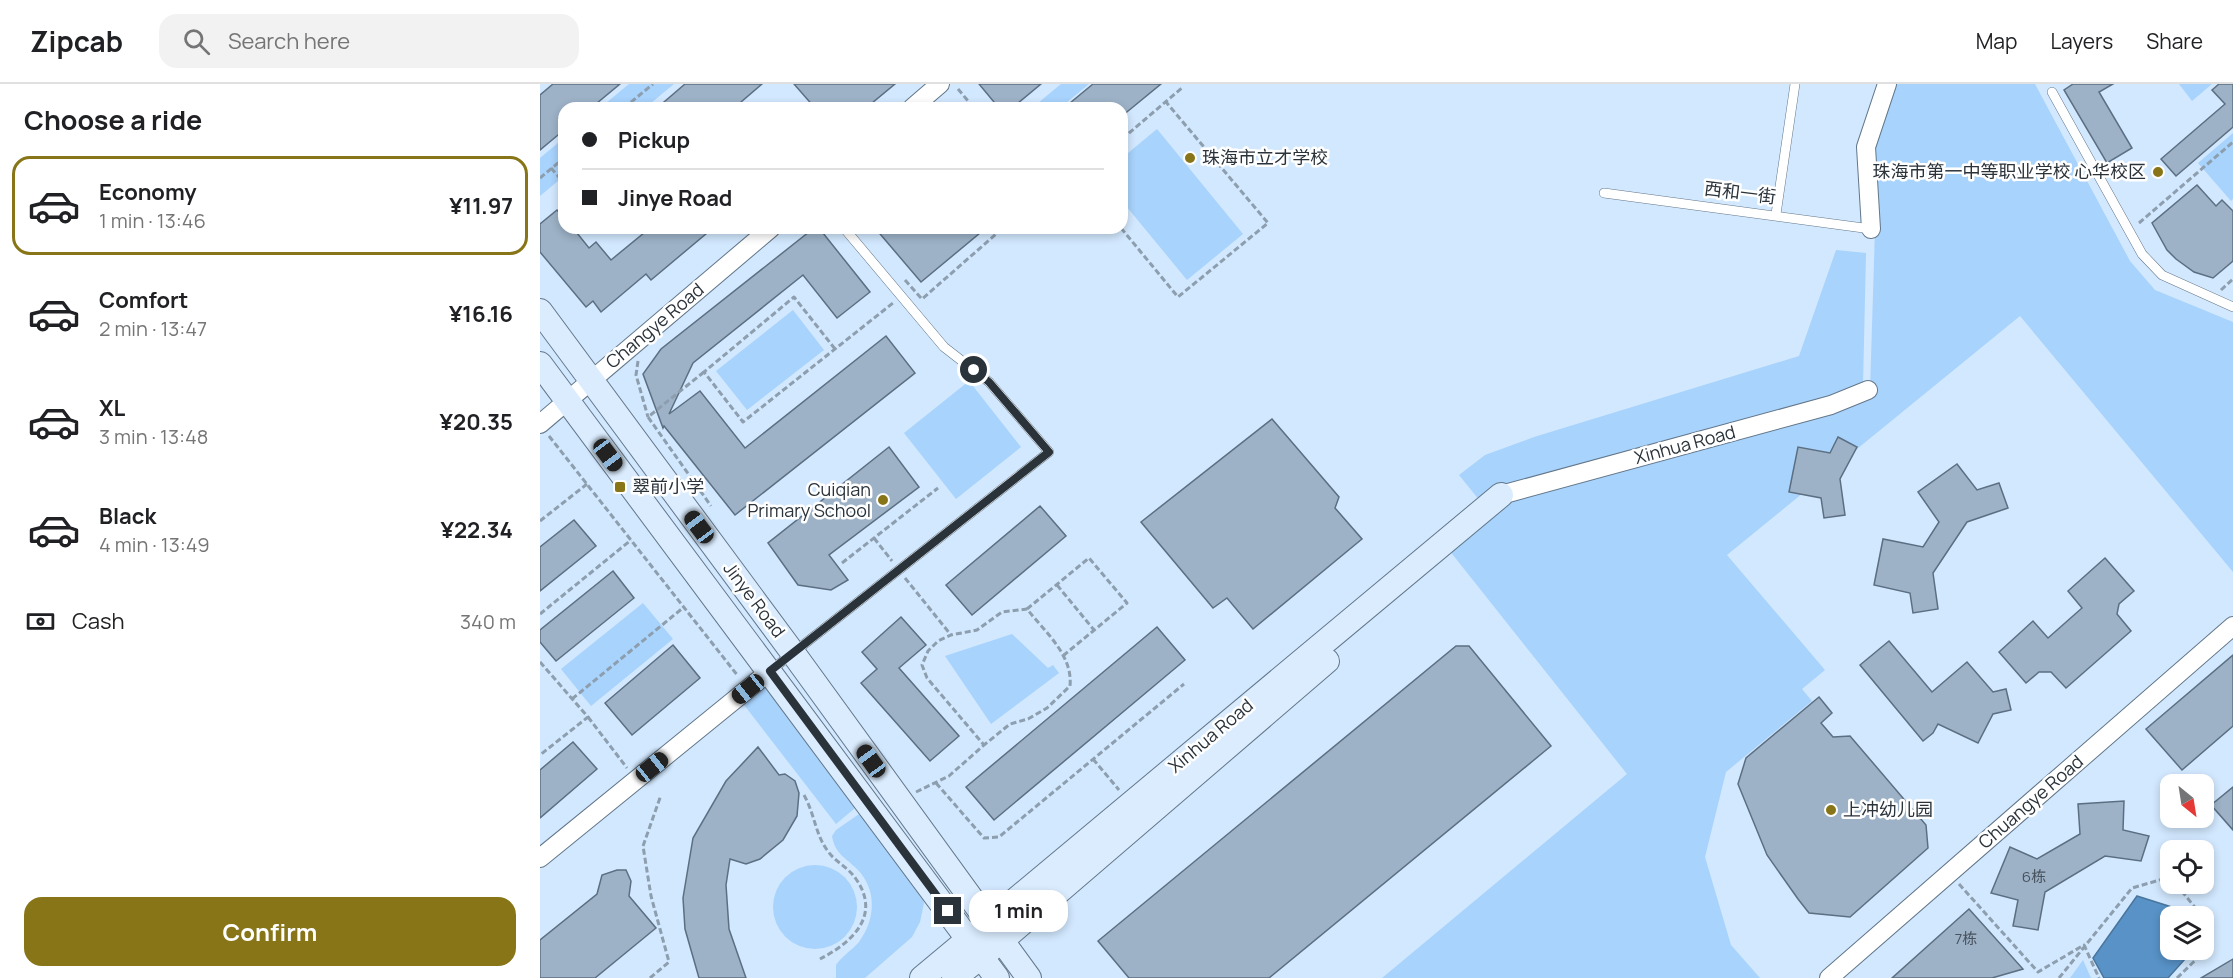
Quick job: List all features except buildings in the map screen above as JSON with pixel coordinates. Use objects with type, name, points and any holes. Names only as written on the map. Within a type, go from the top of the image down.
[{"type":"main road","name":"Jinye Road","points":[[540,311],[793,653],[1029,978]]},
{"type":"main road","name":"Jinye Road","points":[[540,364],[997,978]]},
{"type":"main road","name":"Xinhua Road","points":[[995,932],[1130,804],[1501,495]]},
{"type":"main road","name":"Xinhua Road","points":[[922,978],[975,948],[1423,578],[1501,495]]},
{"type":"main road","name":"Xinhua Road","points":[[954,978],[975,948]]},
{"type":"street","points":[[919,102],[940,84]]},
{"type":"street","points":[[1871,229],[1866,147],[1887,84]]},
{"type":"street","name":"Changye Road","points":[[543,428],[567,402],[764,234]]},
{"type":"street","name":"Xinhua Road","points":[[1501,495],[1831,405],[1869,390]]},
{"type":"street","name":"Chuangye Road","points":[[1829,978],[2233,626]]},
{"type":"street","points":[[540,858],[770,671]]},
{"type":"lane","points":[[1776,214],[1796,84]]},
{"type":"lane","points":[[2052,92],[2142,254],[2162,275],[2233,307]]},
{"type":"lane","name":"西和一街","points":[[1604,193],[1776,214],[1871,229]]},
{"type":"lane","points":[[770,671],[1049,452],[989,382],[944,347],[849,234]]},
{"type":"path","points":[[631,102],[653,84]]},
{"type":"path","points":[[1128,134],[1183,87]]},
{"type":"path","points":[[958,89],[969,102]]},
{"type":"path","points":[[1126,234],[1178,297],[1268,223],[1166,102]]},
{"type":"path","points":[[2128,232],[2233,142]]},
{"type":"path","points":[[540,178],[558,163]]},
{"type":"path","points":[[551,168],[558,176]]},
{"type":"path","points":[[904,279],[921,299],[996,234]]},
{"type":"path","points":[[648,417],[794,297],[835,349]]},
{"type":"path","points":[[704,372],[743,422],[901,297]]},
{"type":"path","points":[[642,337],[636,375],[648,417],[712,507]]},
{"type":"path","points":[[543,428],[748,689]]},
{"type":"path","points":[[540,521],[587,484]]},
{"type":"path","points":[[842,562],[938,488]]},
{"type":"path","points":[[874,538],[951,635]]},
{"type":"path","points":[[540,614],[631,540]]},
{"type":"path","points":[[984,745],[927,678],[922,665],[928,651],[951,635],[977,630],[1002,612],[1027,609],[1089,558],[1127,603],[1064,655]]},
{"type":"path","points":[[1057,585],[1094,630]]},
{"type":"path","points":[[572,699],[684,607]]},
{"type":"path","points":[[897,797],[936,783],[1010,724],[1028,719],[1047,708],[1070,686],[1071,672],[1064,655],[1027,609]]},
{"type":"path","points":[[540,662],[588,717],[636,780]]},
{"type":"path","points":[[936,783],[984,838],[999,837],[1184,684]]},
{"type":"path","points":[[540,755],[588,717]]},
{"type":"path","points":[[1093,759],[1130,804]]},
{"type":"path","points":[[650,978],[669,962],[651,896],[642,846],[661,795]]},
{"type":"path","points":[[804,795],[814,815],[817,834],[833,860],[847,868],[857,880],[866,908],[855,935],[843,946],[820,958]]},
{"type":"path","points":[[1950,873],[2043,978]]},
{"type":"path","points":[[2059,978],[2132,888],[2160,880]]},
{"type":"path","points":[[2184,894],[2193,906]]},
{"type":"path","points":[[2038,972],[2084,945]]},
{"type":"path","points":[[2084,945],[2099,978]]},
{"type":"path","points":[[2177,978],[2196,960]]},
{"type":"shaded area","points":[[629,84],[674,84],[652,102],[607,102]]},
{"type":"shaded area","points":[[1061,84],[1089,84],[1067,102],[1039,102]]},
{"type":"shaded area","points":[[1892,84],[2035,84],[2130,261],[2155,290],[2233,322],[2233,572],[2020,316],[1727,555],[1825,670],[1802,689],[1812,701],[1726,772],[1705,857],[1731,945],[1760,978],[1382,978],[1627,774],[1449,550],[1501,495],[1870,391],[1875,229],[1872,149]]},
{"type":"shaded area","points":[[2179,84],[2212,84],[2192,101]]},
{"type":"shaded area","points":[[1157,129],[1243,234],[1187,280],[1128,208],[1128,153]]},
{"type":"shaded area","points":[[2233,133],[2233,199],[2231,201],[2198,163]]},
{"type":"shaded area","points":[[558,143],[558,181],[540,196],[540,158]]},
{"type":"shaded area","points":[[1836,250],[1866,253],[1863,385],[1831,398],[1480,501],[1459,475],[1485,455],[1534,437],[1799,356]]},
{"type":"shaded area","points":[[793,310],[824,350],[747,410],[716,371]]},
{"type":"shaded area","points":[[969,381],[1021,447],[956,499],[904,433]]},
{"type":"shaded area","points":[[643,603],[673,639],[591,706],[561,669]]},
{"type":"shaded area","points":[[1012,634],[1048,668],[1053,665],[1059,673],[991,724],[945,656]]},
{"type":"shaded area","points":[[770,681],[861,803],[836,824],[741,701]]},
{"type":"shaded area","points":[[862,812],[921,894],[924,903],[920,922],[912,937],[865,978],[836,978],[836,965],[865,933],[872,904],[864,877],[838,851],[832,836],[836,830]]},
{"type":"shaded area","points":[[815,865],[831,868],[845,877],[854,891],[857,907],[854,923],[845,937],[831,946],[815,949],[799,946],[785,937],[776,923],[773,907],[776,891],[785,877],[799,868]]},
{"type":"shaded area","points":[[2137,896],[2168,906],[2160,906],[2160,960],[2184,960],[2168,978],[2104,978],[2093,958]]},
{"type":"shaded area","points":[[2083,960],[2091,978],[2070,978]]},
{"type":"place","name":"珠海市立才学校","points":[[1190,158]]},
{"type":"place","name":"珠海市第一中等职业学校 心华校区","points":[[2158,172]]},
{"type":"place","name":"翠前小学","points":[[620,487]]},
{"type":"place","name":"Cuiqian Primary School","points":[[883,500]]},
{"type":"place","name":"上冲幼儿园","points":[[1831,810]]},
{"type":"route","points":[[948,911],[770,671],[1049,452],[989,382],[974,370]]}]
